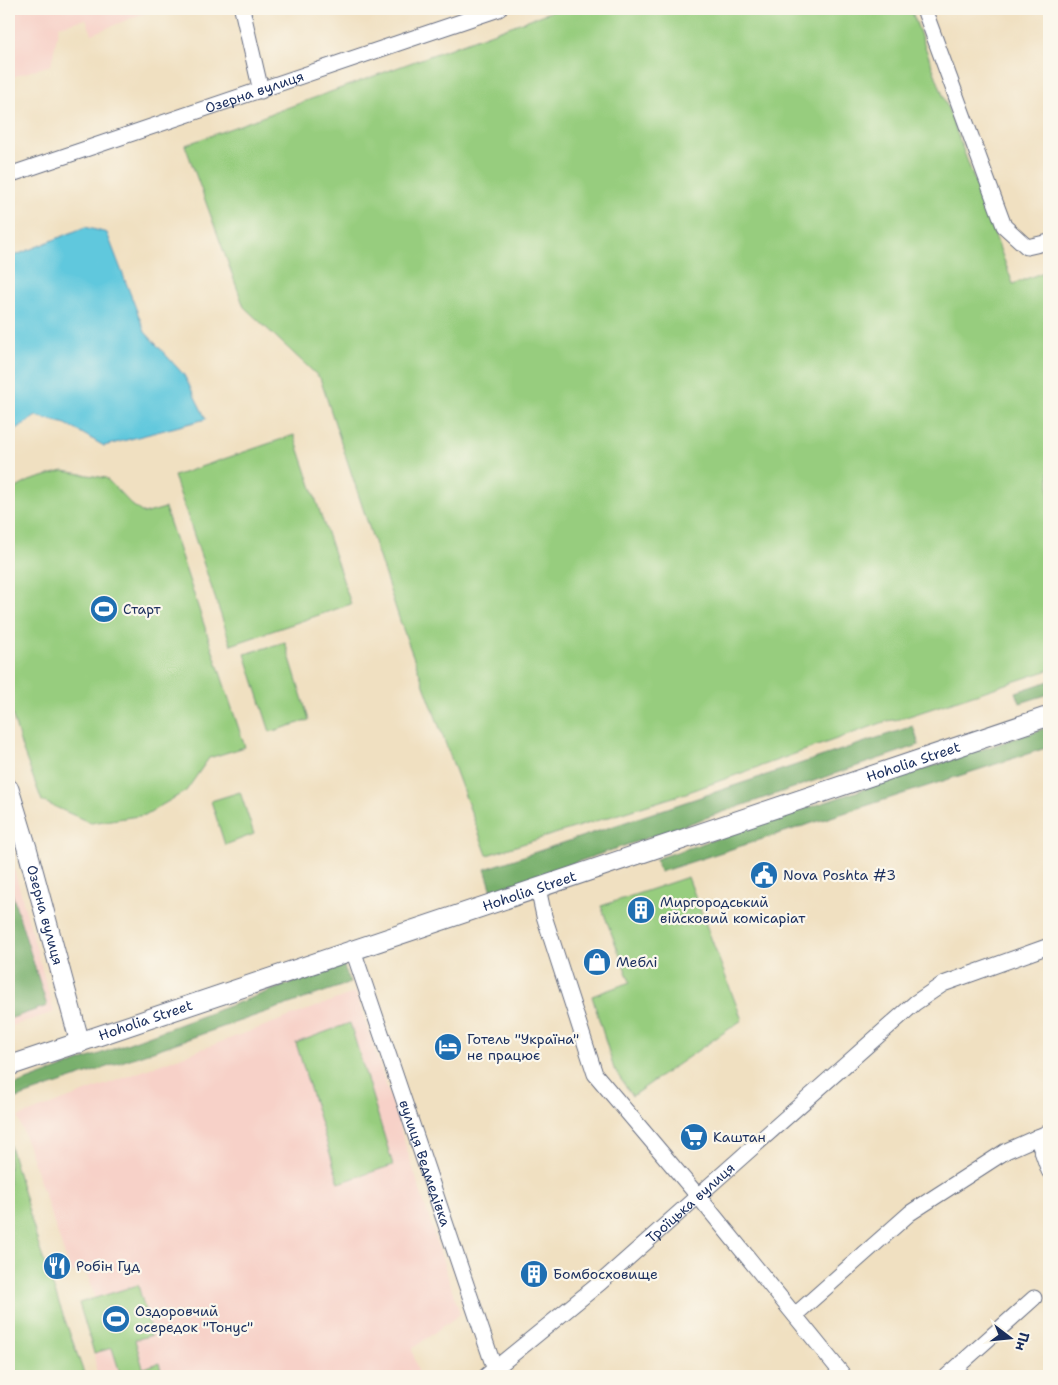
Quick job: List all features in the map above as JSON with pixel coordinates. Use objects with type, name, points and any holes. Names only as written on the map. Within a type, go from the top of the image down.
[{"type":"street","points":[[242,9],[261,91]]},
{"type":"street","name":"Озерна вулиця","points":[[9,175],[499,9]]},
{"type":"street","points":[[924,9],[1004,226],[1028,247],[1049,242]]},
{"type":"street","name":"Hoholia Street","points":[[9,1066],[1049,716]]},
{"type":"street","name":"Озерна вулиця","points":[[9,789],[80,1043]]},
{"type":"street","points":[[538,888],[544,916],[595,1074],[698,1196],[844,1376]]},
{"type":"street","name":"Троїцька вулиця","points":[[492,1374],[600,1283],[915,1003],[943,984],[1049,946]]},
{"type":"street","name":"вулиця Ведмедівка","points":[[353,950],[492,1374]]},
{"type":"street","points":[[795,1315],[910,1213],[1006,1151],[1043,1135],[1049,1170]]},
{"type":"street","points":[[948,1376],[1034,1298]]},
{"type":"shaded area","points":[[9,9],[154,9],[92,34],[86,19],[59,26],[51,65],[9,78]]},
{"type":"shaded area","points":[[9,851],[54,1012],[9,1027]]},
{"type":"shaded area","points":[[356,992],[460,1314],[412,1349],[419,1376],[97,1376],[94,1353],[79,1303],[94,1298],[94,1295],[85,1269],[71,1273],[18,1117]]},
{"type":"green space","points":[[558,9],[911,9],[1013,284],[1049,270],[1049,670],[900,719],[887,721],[683,794],[487,855],[400,621],[320,378],[244,307],[185,145]]},
{"type":"green space","points":[[294,435],[351,604],[231,645],[174,476]]},
{"type":"green space","name":"Старт","points":[[63,471],[106,478],[131,504],[144,514],[165,508],[245,747],[209,758],[186,791],[145,815],[91,823],[42,801],[22,748],[9,703],[9,492],[29,481]]},
{"type":"green space","points":[[285,642],[309,720],[270,732],[245,654]]},
{"type":"green space","points":[[1049,681],[1049,694],[1020,703],[1016,692]]},
{"type":"green space","points":[[913,726],[919,745],[492,891],[485,869]]},
{"type":"green space","points":[[1049,727],[1049,747],[660,872],[656,859]]},
{"type":"green space","points":[[240,792],[254,834],[225,845],[211,801]]},
{"type":"green space","points":[[688,877],[742,1020],[632,1096],[614,1069],[592,996],[630,982],[601,906]]},
{"type":"green space","points":[[9,884],[47,1006],[9,1019]]},
{"type":"green space","points":[[343,964],[350,983],[14,1099],[10,1087]]},
{"type":"green space","points":[[350,1023],[393,1165],[339,1183],[296,1043]]},
{"type":"green space","points":[[9,1142],[40,1250],[85,1376],[9,1376]]},
{"type":"green space","name":"Оздоровчий осередок \"Тонус\"","points":[[138,1285],[152,1335],[135,1340],[143,1368],[159,1363],[163,1376],[121,1376],[112,1348],[94,1353],[79,1303]]},
{"type":"water","points":[[85,227],[107,233],[145,332],[184,375],[206,419],[104,446],[66,424],[36,416],[9,434],[9,258]]},
{"type":"place","name":"Старт","points":[[104,609]]},
{"type":"place","name":"Nova Poshta #3","points":[[764,875]]},
{"type":"place","name":"Миргородський війсковий комісаріат","points":[[641,910]]},
{"type":"place","name":"Меблі","points":[[597,962]]},
{"type":"place","name":"Готель \"Україна\" не працює","points":[[448,1047]]},
{"type":"place","name":"Каштан","points":[[694,1137]]},
{"type":"place","name":"Робін Гуд","points":[[57,1266]]},
{"type":"place","name":"Бомбосховище","points":[[534,1274]]},
{"type":"place","name":"Оздоровчий осередок \"Тонус\"","points":[[116,1319]]}]
